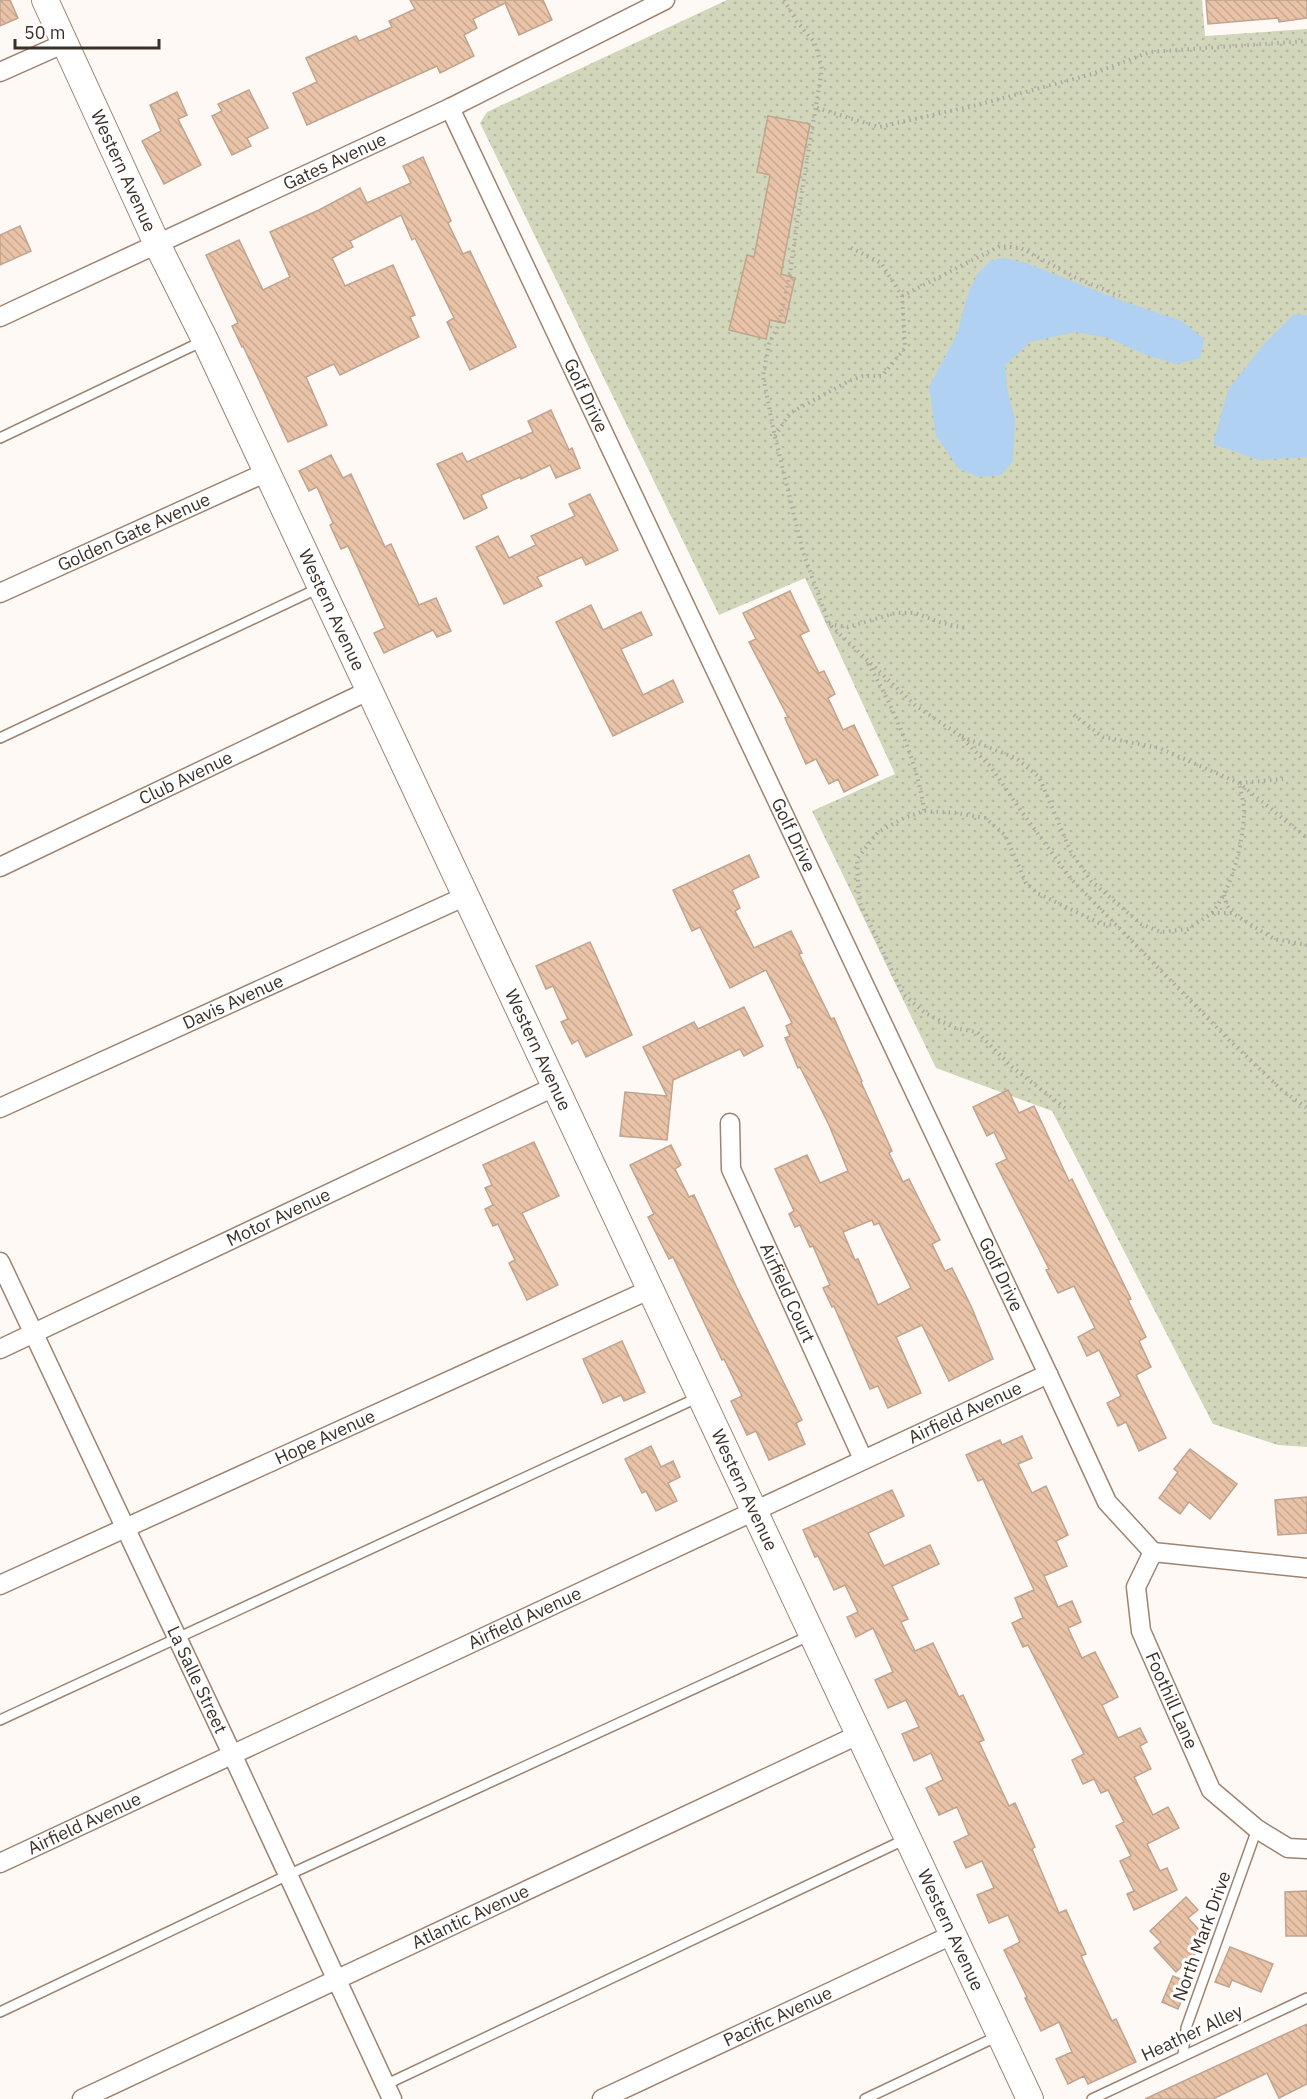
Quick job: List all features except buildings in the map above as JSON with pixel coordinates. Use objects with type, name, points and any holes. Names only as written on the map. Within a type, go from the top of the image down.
[{"type":"street","name":"Western Avenue","points":[[45,0],[157,244],[205,340],[370,690],[1030,2099]]},
{"type":"street","name":"Gates Avenue","points":[[0,317],[450,108],[665,0]]},
{"type":"street","points":[[0,72],[65,43]]},
{"type":"street","name":"Golf Drive","points":[[450,108],[1107,1502],[1154,1552]]},
{"type":"street","name":"Golden Gate Avenue","points":[[0,593],[267,472]]},
{"type":"street","name":"Club Avenue","points":[[0,867],[370,690]]},
{"type":"street","name":"Davis Avenue","points":[[0,1108],[466,896]]},
{"type":"street","name":"Motor Avenue","points":[[0,1349],[556,1086]]},
{"type":"street","name":"Airfield Court","points":[[730,1123],[731,1169],[863,1459]]},
{"type":"street","name":"La Salle Street","points":[[0,1262],[232,1754],[388,2092]]},
{"type":"street","name":"Hope Avenue","points":[[0,1586],[651,1289]]},
{"type":"street","name":"Airfield Avenue","points":[[0,1863],[1048,1374]]},
{"type":"street","points":[[1154,1552],[1307,1568]]},
{"type":"street","name":"Foothill Lane","points":[[1154,1552],[1136,1587],[1141,1631],[1211,1790],[1257,1829],[1288,1848],[1307,1849]]},
{"type":"street","name":"Atlantic Avenue","points":[[82,2099],[860,1734]]},
{"type":"street","name":"Pacific Avenue","points":[[602,2099],[954,1934]]},
{"type":"lane","points":[[0,438],[205,340]]},
{"type":"lane","points":[[0,738],[321,587]]},
{"type":"lane","points":[[0,1720],[701,1396]]},
{"type":"lane","points":[[0,2012],[288,1875],[813,1634]]},
{"type":"lane","name":"North Mark Drive","points":[[1183,2055],[1186,2028],[1257,1829]]},
{"type":"lane","points":[[388,2092],[909,1838]]},
{"type":"lane","name":"Heather Alley","points":[[1092,2099],[1307,1998]]},
{"type":"lane","points":[[865,2099],[1001,2035]]},
{"type":"path","points":[[784,0],[797,22],[814,43],[822,69],[790,274],[779,324],[769,344],[763,376],[803,552],[830,624],[864,659],[916,706],[959,735],[991,767],[1071,879],[1230,1041],[1284,1092],[1307,1108]]},
{"type":"path","points":[[817,108],[879,127],[977,105],[1092,74],[1150,52],[1307,41]]},
{"type":"path","points":[[902,296],[1000,246],[1021,248],[1074,277],[1120,296]]},
{"type":"path","points":[[775,436],[790,413],[849,381],[863,376],[882,376],[906,348],[902,296],[880,263],[849,247]]},
{"type":"path","points":[[830,624],[848,627],[896,613],[915,613],[942,623],[965,628]]},
{"type":"path","points":[[843,638],[848,627]]},
{"type":"path","points":[[864,659],[889,703],[908,750],[922,792],[924,811]]},
{"type":"path","points":[[1074,715],[1103,737],[1159,748],[1239,783],[1307,838]]},
{"type":"path","points":[[959,735],[1016,758],[1039,777],[1071,852],[1091,881],[1141,924],[1161,932],[1188,929],[1212,914],[1224,895],[1236,860],[1245,813],[1239,783]]},
{"type":"path","points":[[1239,783],[1283,779]]},
{"type":"path","points":[[1065,1108],[1012,1067],[977,1032],[955,1028],[925,1013],[903,994],[859,901],[857,859],[878,832],[904,818],[924,811],[985,818],[1005,836],[1026,883],[1037,893],[1101,924],[1117,926]]},
{"type":"path","points":[[1224,895],[1232,913],[1274,939],[1307,945]]},
{"type":"path","points":[[1212,914],[1232,913]]},
{"type":"green space","points":[[727,0],[1202,0],[1205,36],[1307,29],[1307,1447],[1278,1445],[1213,1424],[1052,1111],[936,1068],[812,811],[895,774],[805,578],[719,615],[480,123],[487,112]]},
{"type":"water","points":[[1003,258],[1026,263],[1120,300],[1182,321],[1204,339],[1200,358],[1177,364],[1146,355],[1109,338],[1075,332],[1030,342],[1005,365],[1007,388],[1015,420],[1013,461],[1001,475],[978,477],[959,469],[936,436],[929,387],[957,334],[968,294],[978,273],[990,261]]},
{"type":"water","points":[[1294,314],[1307,315],[1307,457],[1259,460],[1213,444],[1228,390],[1263,345]]}]
